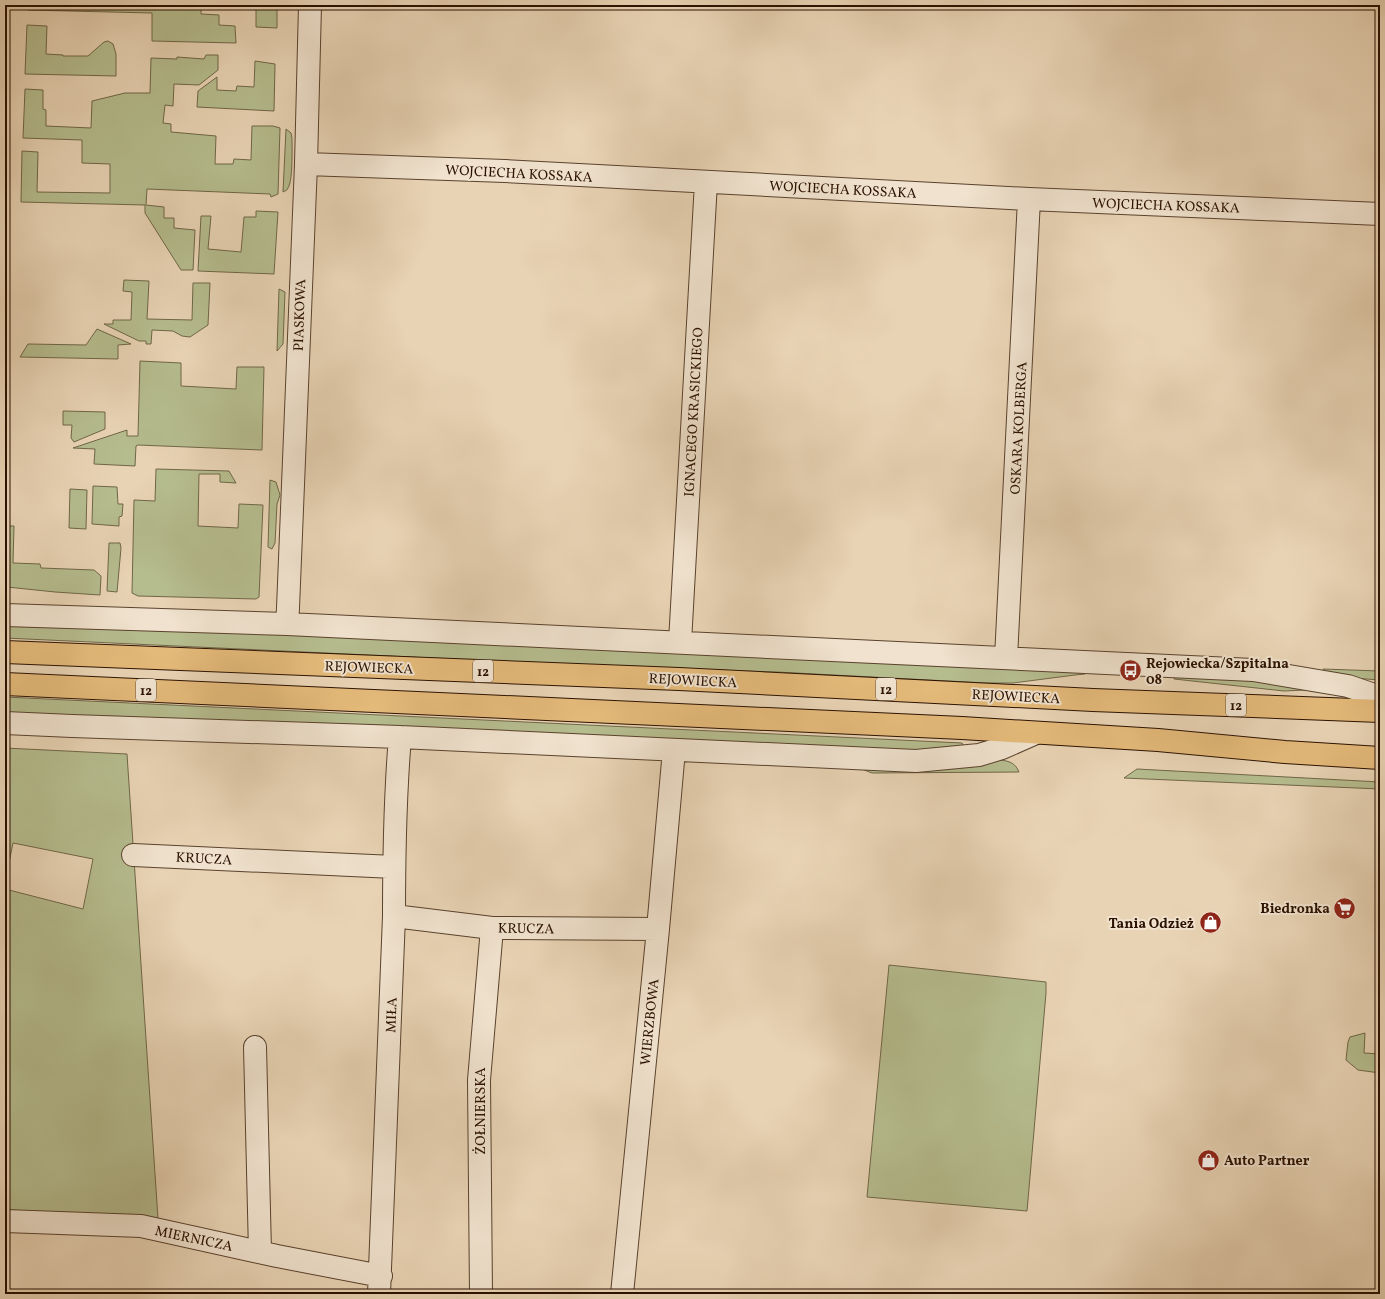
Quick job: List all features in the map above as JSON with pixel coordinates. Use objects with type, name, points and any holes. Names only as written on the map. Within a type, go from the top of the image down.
[{"type":"highway","name":"REJOWIECKA","points":[[5,652],[679,679],[1093,700],[1380,711]]},
{"type":"highway","name":"12","points":[[5,684],[1036,733],[1158,740],[1285,752],[1380,758]]},
{"type":"street","name":"PIASKOWA","points":[[287,624],[306,164],[310,5]]},
{"type":"street","name":"WOJCIECHA KOSSAKA","points":[[306,164],[505,171],[1029,199],[1380,214]]},
{"type":"street","name":"IGNACEGO KRASICKIEGO","points":[[680,642],[706,182]]},
{"type":"street","name":"OSKARA KOLBERGA","points":[[1006,658],[1029,199]]},
{"type":"street","points":[[5,615],[287,624],[1253,670],[1348,686],[1380,697]]},
{"type":"street","points":[[5,723],[400,737],[916,761],[979,755],[1002,748],[1036,733]]},
{"type":"street","name":"MIŁA","points":[[380,1285],[394,916],[394,867],[400,737]]},
{"type":"street","name":"WIERZBOWA","points":[[622,1294],[674,750]]},
{"type":"street","name":"KRUCZA","points":[[133,855],[394,867]]},
{"type":"street","name":"KRUCZA","points":[[394,916],[492,928],[658,929]]},
{"type":"street","name":"ŻOŁNIERSKA","points":[[481,1294],[479,1080],[492,928]]},
{"type":"street","points":[[255,1047],[260,1252]]},
{"type":"street","name":"MIERNICZA","points":[[5,1221],[141,1226],[260,1252],[380,1285]]},
{"type":"green space","points":[[28,5],[201,5],[201,14],[219,15],[219,25],[235,26],[236,43],[152,41],[152,13],[28,10]]},
{"type":"green space","points":[[256,5],[277,5],[277,28],[256,27]]},
{"type":"green space","points":[[27,25],[47,26],[46,54],[88,56],[104,42],[108,41],[113,44],[116,54],[116,76],[25,74]]},
{"type":"green space","points":[[206,55],[218,55],[218,70],[199,85],[174,84],[173,106],[165,105],[163,123],[171,124],[171,132],[216,136],[215,164],[233,164],[234,159],[251,160],[252,126],[273,126],[280,128],[278,194],[271,197],[270,194],[147,189],[146,205],[164,207],[164,218],[174,218],[174,228],[195,230],[193,270],[181,270],[145,213],[145,205],[21,202],[22,151],[38,152],[37,192],[110,193],[110,164],[82,163],[82,140],[23,138],[25,89],[43,90],[43,109],[46,110],[46,126],[91,128],[92,101],[125,93],[150,93],[151,58],[177,59],[177,57],[204,59]]},
{"type":"green space","points":[[255,61],[275,64],[274,111],[197,107],[198,91],[217,77],[217,90],[236,91],[237,86],[254,87]]},
{"type":"green space","points":[[286,129],[291,133],[292,138],[292,164],[290,184],[287,190],[283,192]]},
{"type":"green space","points":[[256,211],[278,212],[274,274],[198,271],[201,216],[211,216],[208,249],[241,252],[244,217],[256,217]]},
{"type":"green space","points":[[124,280],[149,281],[147,319],[192,320],[193,283],[210,283],[208,325],[190,337],[182,336],[173,331],[152,330],[151,344],[146,344],[146,341],[139,341],[104,324],[113,324],[113,320],[131,320],[132,292],[123,291]]},
{"type":"green space","points":[[279,289],[285,292],[283,344],[277,351]]},
{"type":"green space","points":[[97,329],[131,344],[118,345],[118,359],[20,357],[28,344],[86,345]]},
{"type":"green space","points":[[140,361],[181,363],[181,386],[236,389],[237,367],[264,367],[262,450],[138,445],[136,446],[135,466],[94,464],[95,449],[73,448],[127,430],[127,436],[138,436]]},
{"type":"green space","points":[[63,411],[105,412],[105,429],[74,442],[71,438],[72,425],[63,425]]},
{"type":"green space","points":[[156,469],[229,471],[236,483],[220,482],[220,474],[199,474],[198,526],[238,528],[239,504],[263,505],[259,597],[256,599],[138,596],[132,593],[134,500],[155,501]]},
{"type":"green space","points":[[270,480],[276,482],[280,495],[277,504],[275,543],[272,549],[268,547]]},
{"type":"green space","points":[[93,486],[117,487],[118,504],[123,504],[122,516],[119,517],[119,526],[92,524]]},
{"type":"green space","points":[[70,489],[87,490],[86,529],[69,528]]},
{"type":"green space","points":[[9,526],[14,526],[13,563],[40,564],[41,568],[94,570],[101,576],[100,595],[7,587]]},
{"type":"green space","points":[[109,543],[120,543],[121,548],[117,592],[107,591]]},
{"type":"green space","points":[[5,624],[375,638],[1086,670],[1085,674],[1013,683],[986,683],[777,672],[646,668],[5,638]]},
{"type":"green space","points":[[1323,669],[1380,671],[1380,680],[1325,674]]},
{"type":"green space","points":[[1175,673],[1238,678],[1307,689],[1284,691],[1174,679]]},
{"type":"green space","points":[[5,697],[962,743],[964,746],[909,753],[5,715]]},
{"type":"green space","points":[[5,748],[127,754],[158,1219],[5,1212],[5,889],[83,909],[93,859],[13,843],[5,882]]},
{"type":"green space","points":[[1002,760],[1012,763],[1019,772],[872,773],[859,768],[915,767]]},
{"type":"green space","points":[[1137,769],[1380,782],[1380,789],[1124,778]]},
{"type":"green space","points":[[889,965],[1046,982],[1027,1211],[867,1197]]},
{"type":"green space","points":[[1365,1033],[1364,1053],[1380,1054],[1380,1073],[1358,1070],[1346,1060],[1350,1037]]},
{"type":"place","name":"Rejowiecka/Szpitalna 08","points":[[1131,671]]},
{"type":"place","name":"Biedronka","points":[[1345,908]]},
{"type":"place","name":"Tania Odzież","points":[[1210,923]]},
{"type":"place","name":"Auto Partner","points":[[1208,1160]]}]
